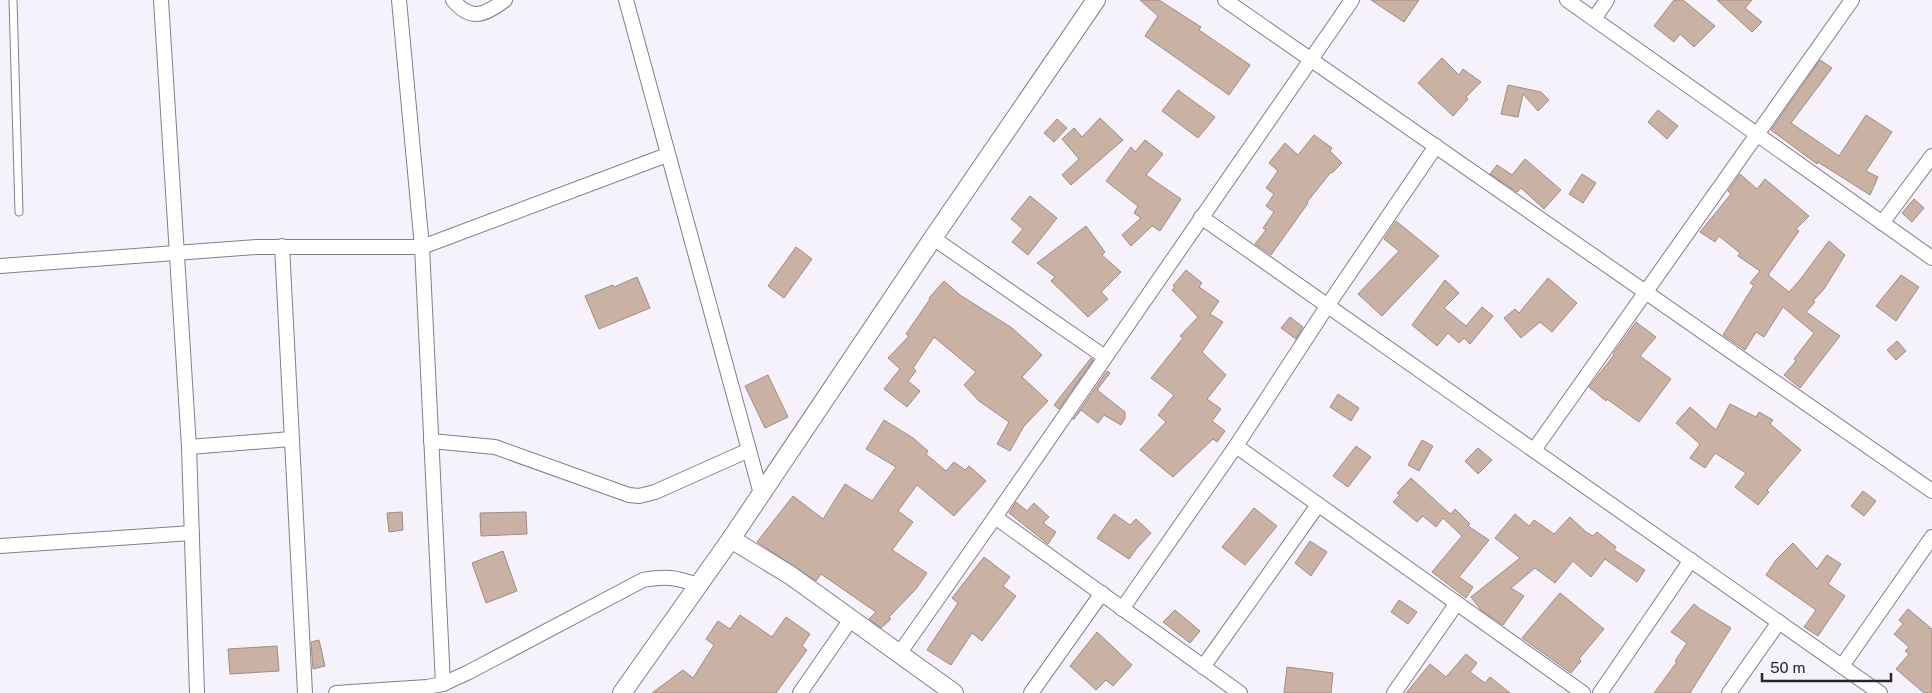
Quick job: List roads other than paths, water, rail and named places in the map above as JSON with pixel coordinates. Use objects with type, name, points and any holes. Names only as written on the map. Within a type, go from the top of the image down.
[{"type":"street","points":[[161,0],[189,447],[197,693]]},
{"type":"street","points":[[399,0],[422,247],[443,684]]},
{"type":"street","points":[[453,0],[463,11],[476,14],[489,12],[505,0]]},
{"type":"street","points":[[626,0],[761,494]]},
{"type":"street","points":[[622,693],[731,539],[933,238],[1096,0]]},
{"type":"street","points":[[1226,0],[1932,492]]},
{"type":"street","points":[[899,654],[1352,0]]},
{"type":"street","points":[[1567,0],[1932,258]]},
{"type":"street","points":[[1594,19],[1607,0]]},
{"type":"street","points":[[1534,450],[1852,0]]},
{"type":"street","points":[[1122,609],[1236,446],[1328,305],[1436,146]]},
{"type":"street","points":[[0,266],[282,246],[422,247],[667,155]]},
{"type":"street","points":[[1882,223],[1932,156]]},
{"type":"street","points":[[1201,217],[1880,693]]},
{"type":"street","points":[[933,238],[1105,357]]},
{"type":"street","points":[[282,246],[305,693]]},
{"type":"street","points":[[189,447],[291,439]]},
{"type":"street","points":[[431,441],[495,447],[629,495],[639,496],[654,492],[749,450]]},
{"type":"street","points":[[1236,446],[1584,693]]},
{"type":"street","points":[[1203,666],[1318,504]]},
{"type":"street","points":[[995,517],[1240,693]]},
{"type":"street","points":[[0,546],[192,533]]},
{"type":"street","points":[[1842,666],[1932,537]]},
{"type":"street","points":[[731,539],[790,575],[954,693]]},
{"type":"street","points":[[1600,693],[1691,560]]},
{"type":"street","points":[[336,693],[427,688],[443,684],[643,580],[662,577],[678,578],[697,585]]},
{"type":"street","points":[[1031,693],[1102,593]]},
{"type":"street","points":[[1394,693],[1457,602]]},
{"type":"street","points":[[800,693],[851,619]]},
{"type":"street","points":[[1729,693],[1779,622]]},
{"type":"lane","points":[[13,0],[19,212]]}]
